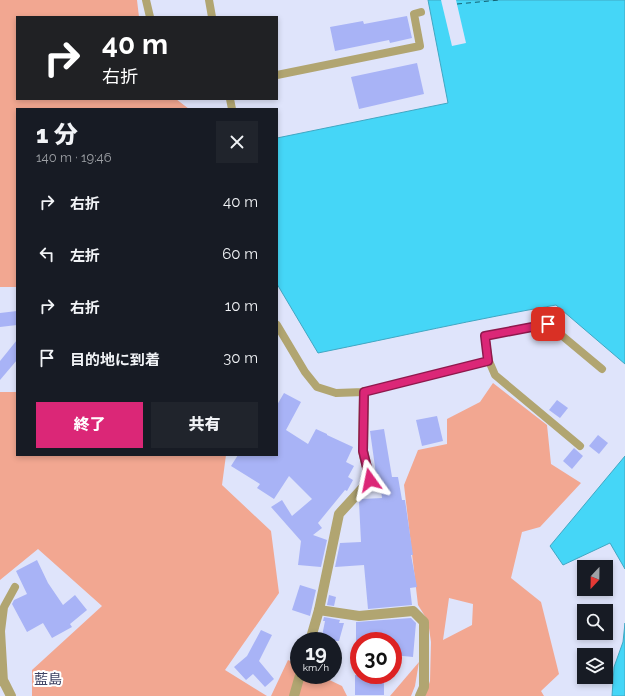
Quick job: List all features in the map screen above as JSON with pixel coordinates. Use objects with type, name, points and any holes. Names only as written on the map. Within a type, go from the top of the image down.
[{"type":"street","points":[[313,632],[319,610],[339,514],[370,480],[363,451],[364,392]]},
{"type":"street","points":[[319,610],[359,616],[413,611],[424,622],[424,687],[420,696]]},
{"type":"street","points":[[2,682],[11,696]]},
{"type":"street","points":[[294,696],[297,684]]},
{"type":"lane","points":[[146,0],[150,16]]},
{"type":"lane","points":[[209,0],[212,16]]},
{"type":"lane","points":[[278,75],[420,46],[414,14],[421,12]]},
{"type":"lane","points":[[580,446],[495,375],[488,361],[485,336],[548,324],[602,369]]},
{"type":"lane","points":[[278,327],[305,372],[317,387],[336,393],[364,392],[488,361]]},
{"type":"lane","points":[[2,682],[1,631],[4,607],[15,587]]},
{"type":"shaded area","points":[[0,0],[137,0],[139,16],[16,16],[16,100],[177,100],[188,108],[16,108],[16,287],[0,287]]},
{"type":"shaded area","points":[[493,383],[547,425],[551,464],[581,483],[540,527],[522,532],[511,578],[541,602],[559,674],[541,691],[544,696],[425,696],[430,681],[431,642],[428,621],[418,605],[404,485],[418,450],[447,444],[447,419],[480,402]],"holes":[[[449,598],[473,604],[472,625],[443,640]]]},
{"type":"shaded area","points":[[0,392],[16,392],[16,456],[226,456],[222,485],[271,531],[279,593],[225,670],[267,696],[32,696],[32,670],[102,606],[38,549],[0,580]]},
{"type":"shaded area","points":[[288,660],[290,661],[290,684],[338,684],[342,686],[347,696],[271,696]]},
{"type":"shaded area","points":[[419,662],[415,686],[411,696],[390,696],[400,684],[402,684],[402,682]]},
{"type":"water","points":[[428,0],[625,0],[625,364],[556,305],[318,353],[278,286],[278,138],[448,103]]},
{"type":"water","points":[[625,456],[625,569],[610,543],[563,565],[550,546]]},
{"type":"water","points":[[625,623],[625,696],[612,696],[614,667],[623,642]]},
{"type":"pier","points":[[441,0],[456,0],[466,43],[452,46]]},
{"type":"building","points":[[407,16],[412,38],[390,43],[389,40],[335,51],[330,27],[363,21],[364,24]]},
{"type":"building","points":[[417,63],[424,94],[359,109],[351,77]]},
{"type":"building","points":[[16,311],[16,325],[0,327],[0,313]]},
{"type":"building","points":[[16,341],[16,361],[0,380],[0,361]]},
{"type":"building","points":[[284,393],[301,402],[286,430],[308,444],[316,429],[353,447],[346,462],[354,466],[348,477],[353,480],[347,491],[345,490],[318,523],[322,528],[313,535],[327,540],[321,567],[298,565],[301,541],[271,507],[282,500],[292,516],[312,499],[289,476],[274,499],[257,488],[260,484],[231,466],[237,456],[278,456],[278,403]]},
{"type":"building","points":[[557,400],[568,408],[560,418],[549,410]]},
{"type":"building","points":[[437,416],[443,441],[422,446],[416,420]]},
{"type":"building","points":[[384,429],[392,477],[398,477],[402,500],[405,500],[413,555],[411,555],[417,587],[410,588],[412,605],[368,609],[364,565],[335,567],[340,543],[361,542],[359,502],[362,499],[382,498],[379,474],[376,474],[370,431]]},
{"type":"building","points":[[598,435],[608,443],[599,454],[589,446]]},
{"type":"building","points":[[574,448],[583,456],[572,469],[563,461]]},
{"type":"building","points":[[37,560],[48,583],[63,605],[75,595],[87,610],[70,624],[72,627],[52,638],[43,623],[27,632],[12,604],[14,600],[27,594],[16,571]]},
{"type":"building","points":[[300,585],[316,590],[310,616],[292,610]]},
{"type":"building","points":[[329,595],[336,597],[334,606],[327,605]]},
{"type":"building","points":[[324,617],[340,620],[339,623],[344,623],[342,632],[323,632],[325,621],[323,621]]},
{"type":"building","points":[[411,618],[416,623],[413,657],[402,656],[402,632],[356,632],[356,622]]},
{"type":"building","points":[[261,630],[272,635],[259,661],[274,679],[265,687],[253,674],[246,680],[234,667],[247,656]]},
{"type":"building","points":[[355,684],[384,684],[384,695],[355,695]]},
{"type":"ferry route","points":[[457,4],[500,0]]},
{"type":"district","name":"藍島","points":[[48,679]]},
{"type":"route","points":[[370,480],[363,451],[364,392],[488,361],[485,336],[548,324]]}]
